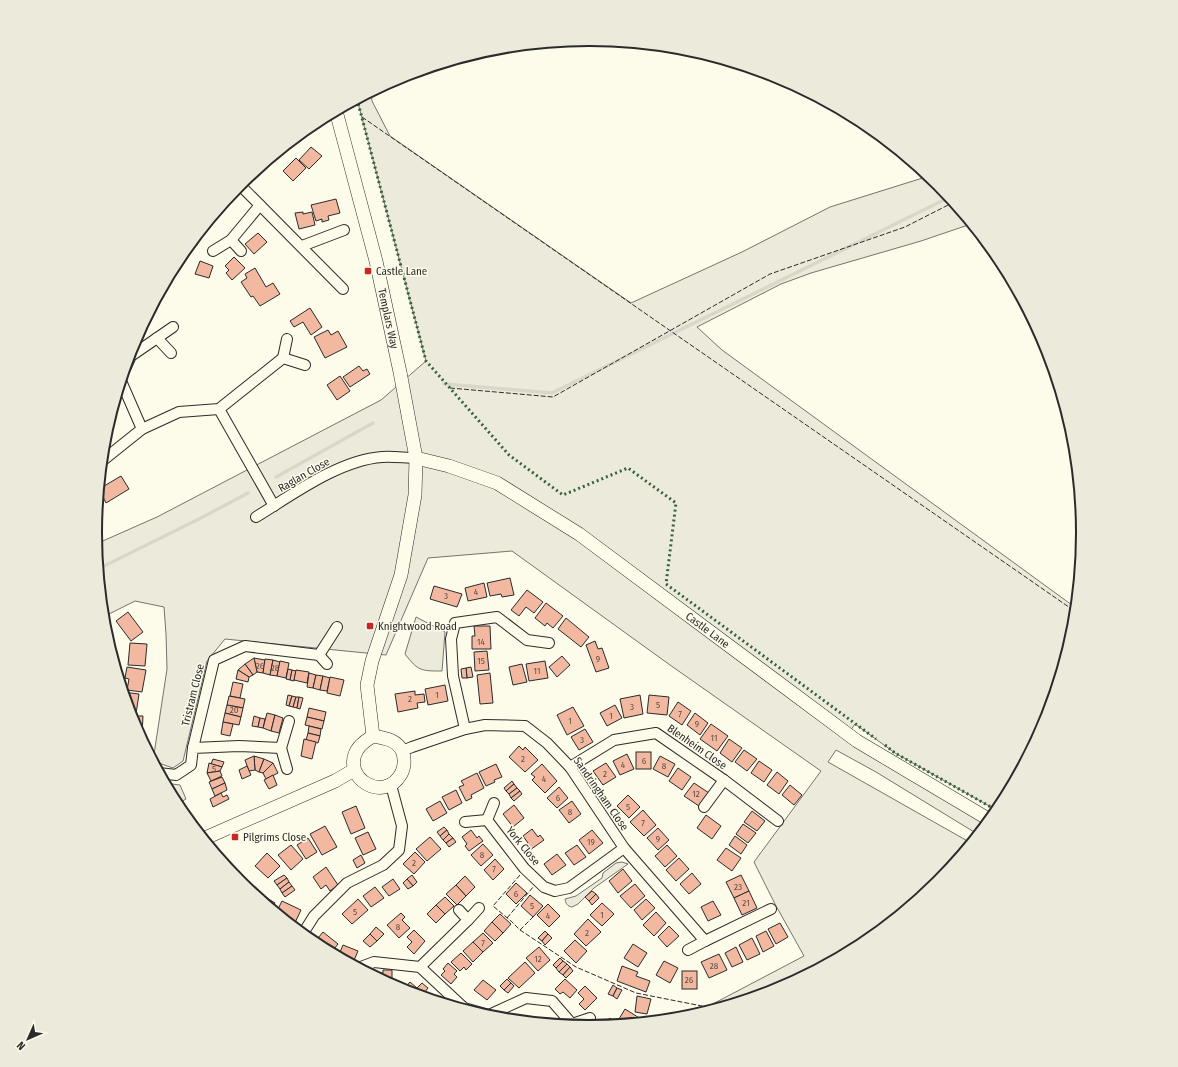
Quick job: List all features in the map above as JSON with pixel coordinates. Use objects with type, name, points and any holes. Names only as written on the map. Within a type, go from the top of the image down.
[{"type":"street","name":"Templars Way","points":[[338,116],[376,261],[416,458]]},
{"type":"street","points":[[244,189],[343,289]]},
{"type":"street","points":[[213,251],[231,240],[260,205]]},
{"type":"street","points":[[302,246],[344,230]]},
{"type":"street","points":[[231,240],[241,251]]},
{"type":"street","points":[[137,352],[173,327]]},
{"type":"street","points":[[157,338],[170,353]]},
{"type":"street","points":[[108,456],[142,429],[179,412],[219,409],[283,358],[287,339]]},
{"type":"street","points":[[283,358],[305,365]]},
{"type":"street","points":[[124,388],[142,429]]},
{"type":"street","name":"Raglan Close","points":[[219,409],[274,506]]},
{"type":"street","name":"Raglan Close","points":[[256,517],[325,475],[361,461],[382,457],[416,458]]},
{"type":"street","points":[[373,736],[367,685],[372,660],[401,575],[415,495],[416,458]]},
{"type":"street","name":"Castle Lane","points":[[416,458],[449,466],[497,483],[579,534],[857,740],[985,817]]},
{"type":"street","points":[[465,729],[453,676],[450,639],[455,623],[497,617],[527,640],[549,643]]},
{"type":"street","points":[[327,664],[319,655],[337,626]]},
{"type":"street","name":"Tristram Close","points":[[165,774],[176,775],[191,765],[193,748],[214,660],[246,646],[319,655]]},
{"type":"street","points":[[287,769],[281,748],[289,721]]},
{"type":"street","name":"Sandringham Close","points":[[402,751],[465,729],[485,725],[525,726],[547,743],[570,767],[624,848],[705,941]]},
{"type":"street","name":"Blenheim Close","points":[[570,767],[614,740],[656,733],[724,780],[778,821]]},
{"type":"street","points":[[373,736],[392,740],[402,751],[404,769],[398,780],[391,785],[374,787],[362,782],[354,770],[356,750],[362,743],[373,736]]},
{"type":"street","points":[[193,748],[239,746],[281,748]]},
{"type":"street","points":[[207,836],[335,781],[354,770]]},
{"type":"street","name":"Blenheim Close","points":[[704,807],[724,780]]},
{"type":"street","points":[[305,930],[314,916],[346,883],[383,865],[398,850],[402,826],[391,785]]},
{"type":"street","points":[[465,822],[487,820],[494,803]]},
{"type":"street","name":"York Close","points":[[487,820],[524,868],[544,887],[555,891],[569,888],[624,848]]},
{"type":"street","points":[[420,966],[479,908]]},
{"type":"street","points":[[688,950],[771,909]]},
{"type":"street","points":[[459,910],[468,920]]},
{"type":"street","points":[[364,966],[374,962],[420,966],[458,1003]]},
{"type":"street","points":[[494,1012],[526,998],[552,1001],[567,1020]]},
{"type":"street","points":[[582,1021],[590,1018]]},
{"type":"shaded area","points":[[372,97],[372,101],[390,136],[631,303],[742,252],[830,207],[922,178],[934,189],[967,225],[921,241],[811,273],[781,284],[697,327],[722,350],[1071,604],[1060,660],[1051,690],[1026,749],[1011,777],[992,807],[895,753],[855,724],[845,738],[981,822],[974,832],[876,772],[836,750],[828,762],[967,841],[934,878],[886,920],[833,956],[776,984],[746,995],[710,1005],[804,956],[754,862],[821,771],[670,665],[512,551],[428,558],[386,655],[225,639],[207,661],[183,761],[173,768],[160,763],[154,753],[167,669],[164,607],[135,601],[109,614],[103,565],[102,541],[157,517],[381,400],[426,361],[358,104]]},
{"type":"shaded area","points":[[416,617],[445,632],[442,671],[420,669],[413,664],[405,654]]},
{"type":"shaded area","points":[[171,784],[180,785],[186,799],[182,801]]},
{"type":"shaded area","points":[[622,862],[628,864],[594,888],[578,904],[572,907],[567,904],[565,899],[576,896],[602,878],[603,873],[616,863]]},
{"type":"building","points":[[311,147],[322,156],[309,169],[299,160]]},
{"type":"building","points":[[296,158],[306,168],[293,181],[283,171]]},
{"type":"building","points":[[336,199],[340,213],[328,216],[329,220],[322,222],[322,219],[316,221],[311,205]]},
{"type":"building","points":[[303,212],[303,214],[312,212],[315,225],[299,229],[295,213]]},
{"type":"building","points":[[258,233],[267,242],[254,254],[245,244]]},
{"type":"building","points":[[234,257],[245,268],[232,280],[226,273],[229,270],[225,266]]},
{"type":"building","points":[[200,261],[213,266],[209,278],[195,274]]},
{"type":"building","points":[[255,268],[266,287],[273,283],[280,294],[260,306],[253,296],[251,297],[241,282],[247,278],[245,274]]},
{"type":"building","points":[[310,308],[322,327],[311,335],[303,322],[294,327],[290,321]]},
{"type":"building","points":[[328,330],[331,335],[338,331],[347,347],[325,358],[314,337]]},
{"type":"building","points":[[359,366],[363,371],[367,369],[370,374],[350,387],[343,377]]},
{"type":"building","points":[[340,376],[350,391],[337,400],[327,385]]},
{"type":"building","points":[[121,476],[129,489],[106,503],[103,498],[105,486]]},
{"type":"building","points":[[510,578],[514,595],[502,597],[501,594],[490,596],[487,583]]},
{"type":"building","points":[[484,583],[487,597],[468,601],[465,588]]},
{"type":"building","points":[[434,586],[462,594],[457,607],[430,599]]},
{"type":"building","points":[[527,590],[543,602],[534,613],[526,607],[519,616],[511,610]]},
{"type":"building","points":[[546,603],[563,616],[553,628],[547,623],[545,626],[535,618]]},
{"type":"building","points":[[128,612],[143,632],[131,641],[116,621]]},
{"type":"building","points":[[566,618],[589,637],[581,647],[558,629]]},
{"type":"building","points":[[474,626],[490,626],[491,649],[472,649],[472,636],[475,636]]},
{"type":"building","points":[[595,641],[598,649],[602,648],[609,668],[596,672],[586,645]]},
{"type":"building","points":[[130,643],[147,644],[145,666],[128,665]]},
{"type":"building","points":[[487,651],[489,670],[475,671],[474,652]]},
{"type":"building","points":[[562,656],[570,665],[557,677],[549,667]]},
{"type":"building","points":[[254,658],[265,660],[263,673],[257,672]]},
{"type":"building","points":[[254,658],[257,672],[253,675],[245,664]]},
{"type":"building","points":[[265,659],[273,660],[270,675],[263,673]]},
{"type":"building","points":[[273,660],[280,662],[277,676],[270,675]]},
{"type":"building","points":[[280,661],[289,663],[286,678],[277,676]]},
{"type":"building","points":[[545,661],[548,678],[529,681],[526,664]]},
{"type":"building","points":[[245,664],[253,675],[249,677],[238,670]]},
{"type":"building","points":[[522,664],[527,682],[513,685],[509,667]]},
{"type":"building","points":[[127,667],[146,670],[142,692],[127,690],[129,679],[125,678]]},
{"type":"building","points":[[471,667],[473,677],[467,678],[466,668]]},
{"type":"building","points":[[466,668],[467,678],[462,678],[461,669]]},
{"type":"building","points":[[288,669],[292,670],[290,680],[286,679]]},
{"type":"building","points":[[238,670],[249,677],[248,682],[236,679]]},
{"type":"building","points":[[292,670],[296,671],[294,681],[290,680]]},
{"type":"building","points":[[296,670],[309,672],[307,683],[294,680]]},
{"type":"building","points":[[309,673],[316,675],[313,688],[307,687]]},
{"type":"building","points":[[490,673],[493,703],[480,704],[477,675]]},
{"type":"building","points":[[316,675],[323,676],[320,690],[313,688]]},
{"type":"building","points":[[323,676],[330,678],[327,691],[320,690]]},
{"type":"building","points":[[330,677],[344,680],[340,696],[327,693]]},
{"type":"building","points":[[233,682],[243,684],[240,698],[230,696]]},
{"type":"building","points":[[445,685],[448,701],[428,705],[425,689]]},
{"type":"building","points":[[415,691],[415,695],[424,694],[425,702],[417,703],[418,708],[398,712],[395,694]]},
{"type":"building","points":[[128,693],[139,694],[136,713]]},
{"type":"building","points":[[288,695],[292,696],[289,706],[286,705]]},
{"type":"building","points":[[640,695],[643,714],[624,718],[620,699]]},
{"type":"building","points":[[649,695],[669,697],[667,715],[647,713]]},
{"type":"building","points":[[229,696],[245,699],[243,708],[227,705]]},
{"type":"building","points":[[292,696],[296,697],[293,707],[289,706]]},
{"type":"building","points":[[296,697],[299,697],[297,708],[293,707]]},
{"type":"building","points":[[299,697],[303,698],[300,709],[297,708]]},
{"type":"building","points":[[678,702],[691,711],[682,725],[669,716]]},
{"type":"building","points":[[227,705],[243,708],[241,717],[225,713]]},
{"type":"building","points":[[615,705],[622,718],[607,726],[600,713]]},
{"type":"building","points":[[573,707],[584,726],[567,735],[557,715]]},
{"type":"building","points":[[309,708],[326,712],[324,721],[307,717]]},
{"type":"building","points":[[225,713],[241,717],[239,725],[223,722]]},
{"type":"building","points":[[267,713],[275,715],[271,731],[263,728]]},
{"type":"building","points":[[695,713],[708,723],[700,735],[687,725]]},
{"type":"building","points":[[275,715],[283,718],[279,733],[271,731]]},
{"type":"building","points":[[137,716],[143,716],[142,728]]},
{"type":"building","points":[[254,716],[260,718],[258,727],[252,726]]},
{"type":"building","points":[[307,717],[324,721],[322,729],[305,725]]},
{"type":"building","points":[[260,718],[265,719],[263,728],[258,727]]},
{"type":"building","points":[[223,722],[233,724],[230,736],[221,734]]},
{"type":"building","points":[[711,724],[728,736],[717,751],[700,739]]},
{"type":"building","points":[[309,726],[321,729],[320,736],[308,733]]},
{"type":"building","points":[[585,729],[593,742],[579,750],[571,737]]},
{"type":"building","points":[[308,733],[320,736],[318,743],[306,740]]},
{"type":"building","points":[[304,739],[316,742],[312,759],[301,756]]},
{"type":"building","points":[[729,739],[742,748],[732,762],[720,753]]},
{"type":"building","points":[[519,746],[523,750],[525,747],[538,760],[525,772],[509,757]]},
{"type":"building","points":[[744,750],[757,759],[747,771],[735,762]]},
{"type":"building","points":[[636,752],[651,752],[651,769],[636,769]]},
{"type":"building","points":[[627,754],[634,769],[620,775],[613,761]]},
{"type":"building","points":[[254,756],[264,759],[259,772],[255,770]]},
{"type":"building","points":[[254,756],[255,770],[249,771],[245,760]]},
{"type":"building","points":[[660,756],[675,764],[668,777],[653,769]]},
{"type":"building","points":[[213,759],[224,762],[222,767],[211,764]]},
{"type":"building","points":[[264,759],[273,763],[263,773],[259,772]]},
{"type":"building","points":[[759,761],[772,770],[764,782],[751,773]]},
{"type":"building","points":[[209,763],[222,767],[220,771],[207,773]]},
{"type":"building","points":[[273,763],[278,773],[266,779],[263,773]]},
{"type":"building","points":[[606,763],[616,777],[603,785],[593,771]]},
{"type":"building","points":[[496,764],[502,777],[494,780],[495,782],[486,786],[479,772]]},
{"type":"building","points":[[542,764],[557,781],[545,793],[532,780],[535,777],[531,774]]},
{"type":"building","points":[[247,766],[251,775],[242,779],[239,770]]},
{"type":"building","points":[[678,768],[691,777],[682,790],[669,781]]},
{"type":"building","points":[[220,771],[222,776],[211,781],[207,773]]},
{"type":"building","points":[[777,772],[788,781],[779,794],[767,785]]},
{"type":"building","points":[[477,773],[484,788],[471,795],[472,798],[466,801],[459,787],[464,785],[461,781]]},
{"type":"building","points":[[273,775],[277,785],[269,789],[264,780]]},
{"type":"building","points":[[222,777],[225,783],[212,789],[209,782]]},
{"type":"building","points":[[512,781],[514,784],[506,791],[504,788]]},
{"type":"building","points":[[225,783],[227,790],[215,796],[212,789]]},
{"type":"building","points":[[694,783],[709,793],[699,806],[684,796]]},
{"type":"building","points":[[514,784],[517,788],[509,794],[506,791]]},
{"type":"building","points":[[790,785],[802,795],[794,805],[782,795]]},
{"type":"building","points":[[559,787],[568,798],[557,808],[547,798]]},
{"type":"building","points":[[517,788],[520,791],[511,798],[509,794]]},
{"type":"building","points":[[456,790],[462,803],[449,810],[442,797]]},
{"type":"building","points":[[520,791],[522,794],[514,801],[511,798]]},
{"type":"building","points":[[221,793],[223,797],[227,795],[229,799],[213,807],[210,799]]},
{"type":"building","points":[[628,795],[640,807],[629,818],[617,806]]},
{"type":"building","points":[[440,801],[447,813],[433,821],[426,809]]},
{"type":"building","points":[[572,801],[581,814],[569,823],[559,810]]},
{"type":"building","points":[[514,805],[524,818],[513,827],[503,814]]},
{"type":"building","points":[[356,806],[365,828],[351,834],[342,812]]},
{"type":"building","points":[[643,810],[656,825],[644,836],[630,822]]},
{"type":"building","points":[[752,811],[765,821],[757,831],[744,822]]},
{"type":"building","points":[[706,815],[721,826],[712,839],[697,828]]},
{"type":"building","points":[[743,824],[756,833],[748,843],[736,834]]},
{"type":"building","points":[[325,826],[337,847],[322,855],[310,834]]},
{"type":"building","points":[[444,827],[447,830],[440,836],[437,832]]},
{"type":"building","points":[[658,828],[669,840],[658,850],[647,838]]},
{"type":"building","points":[[532,829],[538,837],[540,835],[544,840],[530,850],[526,845],[528,843],[523,836]]},
{"type":"building","points":[[447,830],[449,834],[443,840],[440,836]]},
{"type":"building","points":[[471,830],[477,838],[479,836],[483,841],[469,851],[465,846],[467,844],[462,837]]},
{"type":"building","points":[[592,830],[603,843],[589,854],[579,840]]},
{"type":"building","points":[[368,832],[376,849],[363,855],[355,838]]},
{"type":"building","points":[[449,834],[453,838],[446,843],[443,840]]},
{"type":"building","points":[[735,836],[747,845],[741,854],[729,845]]},
{"type":"building","points":[[430,837],[441,849],[427,861],[416,849]]},
{"type":"building","points":[[308,838],[317,852],[306,859],[297,845]]},
{"type":"building","points":[[453,838],[456,842],[449,847],[446,843]]},
{"type":"building","points":[[483,844],[493,855],[481,866],[471,855]]},
{"type":"building","points":[[291,845],[303,859],[291,870],[278,855]]},
{"type":"building","points":[[577,845],[586,857],[574,865],[565,853]]},
{"type":"building","points":[[667,845],[677,856],[665,867],[655,856]]},
{"type":"building","points":[[726,848],[741,858],[732,871],[717,860]]},
{"type":"building","points":[[415,852],[425,862],[414,874],[403,864]]},
{"type":"building","points":[[267,853],[280,866],[268,878],[255,866]]},
{"type":"building","points":[[557,854],[566,865],[552,875],[544,864]]},
{"type":"building","points":[[361,855],[365,863],[357,868],[353,860]]},
{"type":"building","points":[[679,858],[689,869],[676,881],[666,870]]},
{"type":"building","points":[[495,859],[504,869],[493,880],[484,870]]},
{"type":"building","points":[[326,867],[338,885],[330,891],[326,885],[321,889],[313,877]]},
{"type":"building","points":[[623,869],[632,881],[618,893],[609,881]]},
{"type":"building","points":[[692,873],[701,884],[689,894],[680,884]]},
{"type":"building","points":[[284,875],[287,878],[277,885],[274,881]]},
{"type":"building","points":[[412,875],[417,882],[413,886],[407,879]]},
{"type":"building","points":[[741,875],[749,891],[734,898],[726,882]]},
{"type":"building","points":[[465,876],[475,887],[466,896],[456,885]]},
{"type":"building","points":[[287,878],[289,882],[280,889],[277,885]]},
{"type":"building","points":[[393,879],[400,889],[389,896],[382,887]]},
{"type":"building","points":[[407,879],[413,886],[408,889],[403,883]]},
{"type":"building","points":[[289,882],[292,886],[282,893],[280,889]]},
{"type":"building","points":[[516,883],[527,893],[516,904],[506,894]]},
{"type":"building","points":[[635,884],[645,896],[631,908],[620,896]]},
{"type":"building","points":[[456,885],[466,896],[457,905],[446,894]]},
{"type":"building","points":[[292,886],[295,890],[285,897],[282,893]]},
{"type":"building","points":[[375,887],[384,898],[371,907],[363,896]]},
{"type":"building","points":[[592,891],[596,894],[589,901],[585,897]]},
{"type":"building","points":[[749,891],[757,908],[742,915],[734,898]]},
{"type":"building","points":[[596,894],[599,898],[592,905],[589,901]]},
{"type":"building","points":[[530,895],[543,906],[533,917],[521,906]]},
{"type":"building","points":[[263,896],[275,903],[274,905]]},
{"type":"building","points":[[445,897],[454,906],[445,914],[436,905]]},
{"type":"building","points":[[358,899],[368,910],[352,924],[342,914]]},
{"type":"building","points":[[646,899],[655,908],[642,920],[634,910]]},
{"type":"building","points":[[282,901],[301,910],[295,922],[278,909]]},
{"type":"building","points":[[713,901],[721,915],[708,921],[701,907]]},
{"type":"building","points":[[602,903],[614,914],[602,926],[590,915]]},
{"type":"building","points":[[548,904],[560,916],[549,927],[537,915]]},
{"type":"building","points":[[436,905],[445,914],[436,923],[427,914]]},
{"type":"building","points":[[656,912],[666,923],[654,936],[643,925]]},
{"type":"building","points":[[401,913],[405,917],[402,920],[410,928],[399,938],[387,925]]},
{"type":"building","points":[[500,914],[511,924],[503,933],[492,922]]},
{"type":"building","points":[[588,919],[601,932],[586,946],[574,934]]},
{"type":"building","points":[[492,922],[503,933],[495,941],[484,931]]},
{"type":"building","points":[[780,923],[788,937],[776,944],[768,929]]},
{"type":"building","points":[[669,926],[679,936],[667,947],[658,937]]},
{"type":"building","points":[[376,927],[384,934],[377,941],[370,934]]},
{"type":"building","points":[[414,930],[425,941],[414,954],[407,947],[412,942],[407,937]]},
{"type":"building","points":[[545,931],[548,934],[542,941],[538,938]]},
{"type":"building","points":[[766,931],[774,946],[763,952],[756,936]]},
{"type":"building","points":[[323,932],[338,944],[334,949],[317,939]]},
{"type":"building","points":[[483,933],[493,943],[483,952],[473,942]]},
{"type":"building","points":[[370,934],[377,941],[370,947],[363,941]]},
{"type":"building","points":[[548,934],[552,938],[545,945],[542,941]]},
{"type":"building","points":[[752,938],[760,954],[747,960],[739,945]]},
{"type":"building","points":[[575,940],[587,951],[576,963],[564,951]]},
{"type":"building","points":[[473,942],[483,952],[473,962],[463,951]]},
{"type":"building","points":[[633,944],[647,953],[638,967],[624,958]]},
{"type":"building","points":[[343,945],[358,951],[354,961],[340,953]]},
{"type":"building","points":[[539,947],[550,960],[538,971],[526,958]]},
{"type":"building","points":[[736,947],[743,962],[732,967],[725,953]]},
{"type":"building","points":[[461,953],[472,964],[466,970],[464,967],[460,971],[451,962]]},
{"type":"building","points":[[719,954],[727,970],[709,978],[701,962]]},
{"type":"building","points":[[560,958],[563,961],[556,968],[553,965]]},
{"type":"building","points":[[563,961],[567,964],[559,972],[556,968]]},
{"type":"building","points":[[664,961],[678,968],[670,983],[656,975]]},
{"type":"building","points":[[525,962],[535,973],[519,988],[508,978]]},
{"type":"building","points":[[448,963],[457,971],[454,974],[457,977],[451,984],[441,975],[445,971],[443,969]]},
{"type":"building","points":[[567,964],[570,967],[563,975],[559,972]]},
{"type":"building","points":[[622,966],[638,972],[636,976],[650,981],[646,992],[617,981]]},
{"type":"building","points":[[570,967],[573,971],[566,978],[563,975]]},
{"type":"building","points":[[383,970],[392,970],[392,980],[378,973],[383,973]]},
{"type":"building","points":[[682,971],[697,971],[697,989],[682,989]]},
{"type":"building","points":[[507,979],[511,983],[504,990],[500,986]]},
{"type":"building","points":[[565,979],[577,990],[570,998],[563,992],[560,994],[555,989]]},
{"type":"building","points":[[483,980],[496,990],[487,1000],[474,990]]},
{"type":"building","points":[[410,982],[417,988],[422,983],[428,988],[425,992],[407,986]]},
{"type":"building","points":[[511,983],[514,986],[508,993],[504,990]]},
{"type":"building","points":[[613,985],[617,988],[613,996],[608,994]]},
{"type":"building","points":[[585,986],[597,998],[585,1010],[579,1004],[584,999],[578,993]]},
{"type":"building","points":[[617,988],[622,990],[617,999],[613,996]]},
{"type":"building","points":[[637,996],[651,999],[647,1014],[635,1012]]},
{"type":"building","points":[[625,1009],[640,1018],[621,1020],[619,1019]]},
{"type":"waterway","points":[[444,384],[552,393],[944,200]]},
{"type":"waterway","points":[[276,477],[373,423]]},
{"type":"waterway","points":[[103,566],[248,493]]},
{"type":"hedge","points":[[358,104],[426,361],[509,455],[563,495],[628,468],[676,503],[666,584],[876,739]]},
{"type":"hedge","points":[[885,745],[895,753],[992,807]]},
{"type":"fence","points":[[362,117],[1070,608]]},
{"type":"fence","points":[[450,388],[553,397],[770,274],[905,227],[949,205]]},
{"type":"fence","points":[[520,875],[493,906],[520,930],[576,967],[636,993],[705,1007]]},
{"type":"fence","points":[[507,918],[534,886]]},
{"type":"fence","points":[[520,930],[533,917]]},
{"type":"place","name":"Castle Lane","points":[[368,271]]},
{"type":"place","name":"Knightwood Road","points":[[370,626]]},
{"type":"place","name":"Pilgrims Close","points":[[235,837]]}]
